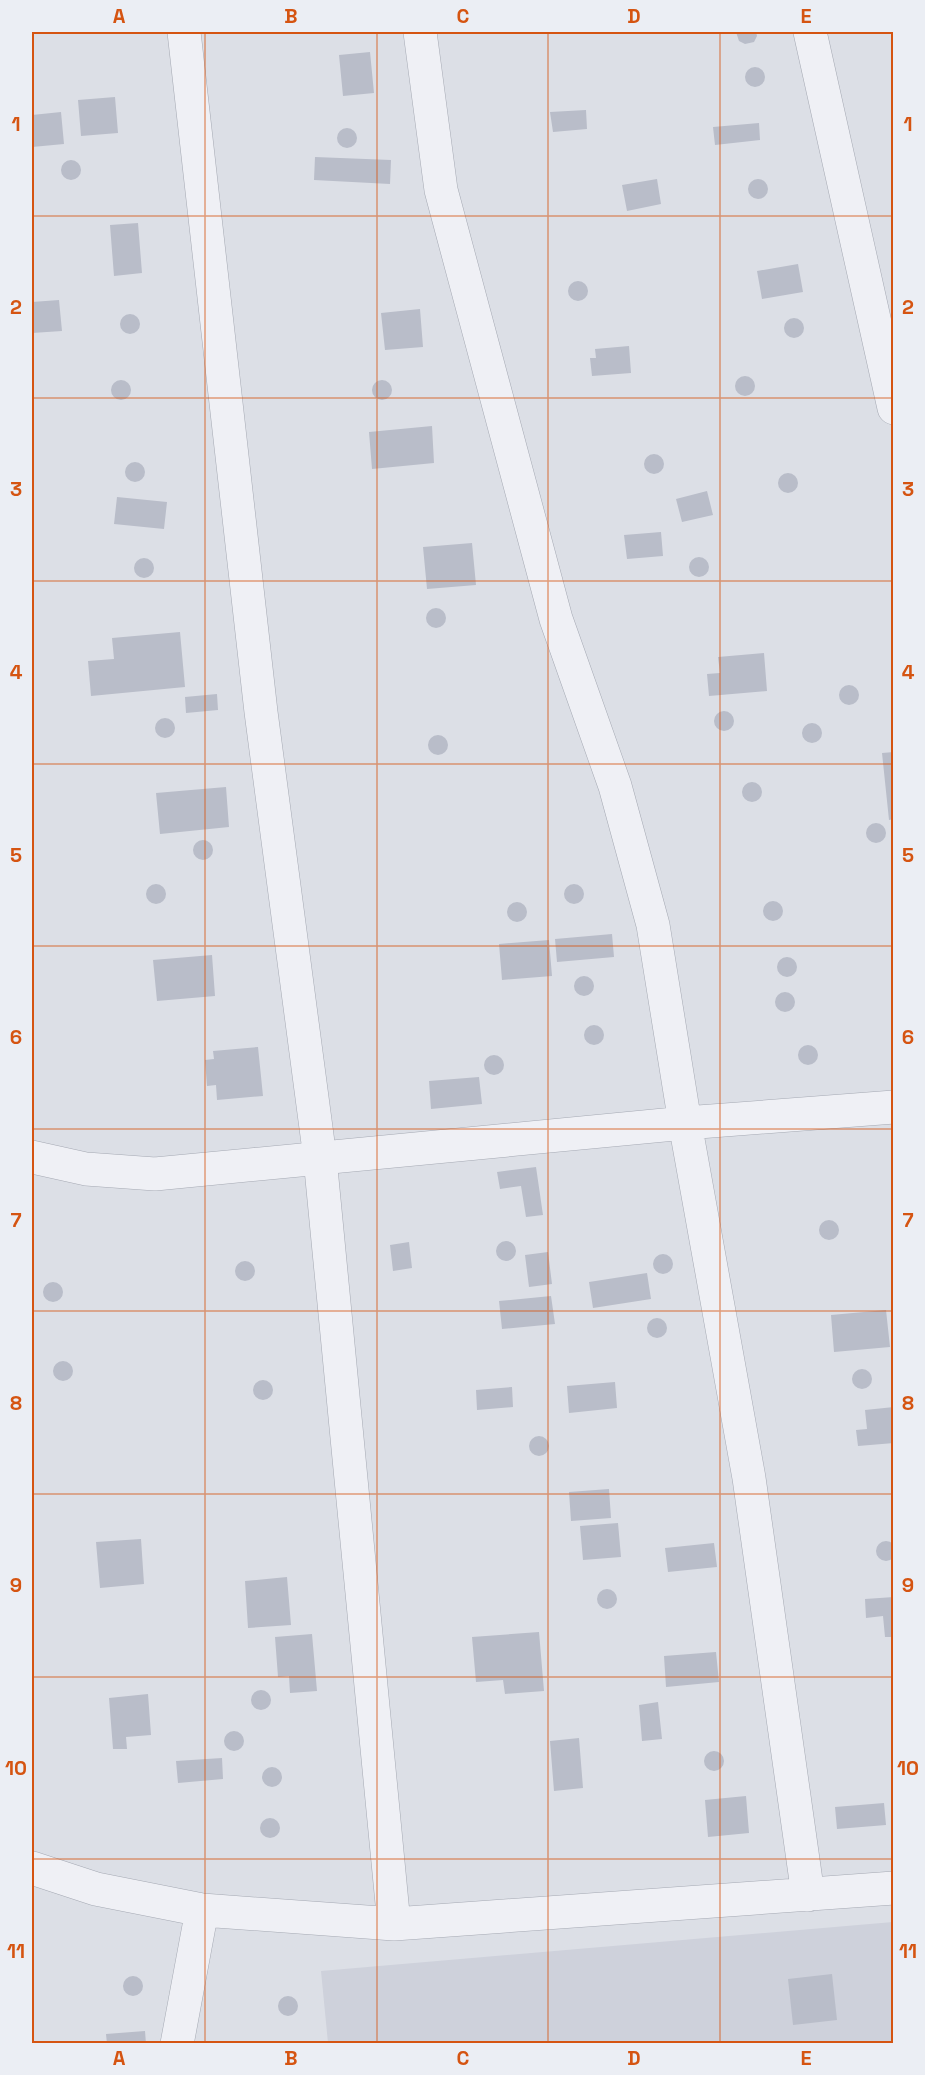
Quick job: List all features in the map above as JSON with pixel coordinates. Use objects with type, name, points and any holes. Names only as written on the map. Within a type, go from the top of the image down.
[{"type":"street","points":[[184,32],[261,712],[320,1158],[394,1924]]},
{"type":"street","points":[[420,32],[441,190],[556,619],[615,786],[653,926],[685,1123],[749,1478],[808,1895]]},
{"type":"street","points":[[810,32],[894,408]]},
{"type":"street","points":[[32,1157],[86,1169],[155,1174],[685,1123],[894,1107]]},
{"type":"street","points":[[32,1868],[96,1889],[202,1910],[394,1924],[894,1888]]},
{"type":"street","points":[[177,2043],[202,1910]]},
{"type":"shaded area","points":[[893,1922],[893,2043],[328,2043],[321,1971]]},
{"type":"building","points":[[736,32],[756,32],[757,36],[754,42],[745,44],[739,41]]},
{"type":"building","points":[[370,52],[374,93],[343,96],[339,55]]},
{"type":"building","points":[[755,67],[762,70],[765,77],[762,84],[755,87],[748,84],[745,77],[748,70]]},
{"type":"building","points":[[115,97],[118,133],[81,136],[78,100]]},
{"type":"building","points":[[586,110],[587,129],[553,132],[550,112]]},
{"type":"building","points":[[61,112],[64,144],[32,147],[32,115]]},
{"type":"building","points":[[759,123],[760,140],[715,145],[713,127]]},
{"type":"building","points":[[347,128],[354,131],[357,138],[354,145],[347,148],[340,145],[337,138],[340,131]]},
{"type":"building","points":[[315,157],[391,160],[390,184],[314,180]]},
{"type":"building","points":[[71,160],[78,163],[81,170],[78,177],[71,180],[64,177],[61,170],[64,163]]},
{"type":"building","points":[[657,179],[661,204],[627,211],[622,185]]},
{"type":"building","points":[[758,179],[765,182],[768,189],[765,196],[758,199],[751,196],[748,189],[751,182]]},
{"type":"building","points":[[138,223],[142,273],[114,276],[110,225]]},
{"type":"building","points":[[798,264],[803,292],[762,299],[757,271]]},
{"type":"building","points":[[578,281],[585,284],[588,291],[585,298],[578,301],[571,298],[568,291],[571,284]]},
{"type":"building","points":[[59,300],[62,331],[32,333],[32,302]]},
{"type":"building","points":[[420,309],[423,347],[385,350],[381,313]]},
{"type":"building","points":[[130,314],[137,317],[140,324],[137,331],[130,334],[123,331],[120,324],[123,317]]},
{"type":"building","points":[[794,318],[801,321],[804,328],[801,335],[794,338],[787,335],[784,328],[787,321]]},
{"type":"building","points":[[629,346],[631,373],[592,376],[590,358],[596,358],[595,349]]},
{"type":"building","points":[[745,376],[752,379],[755,386],[752,393],[745,396],[738,393],[735,386],[738,379]]},
{"type":"building","points":[[121,380],[128,383],[131,390],[128,397],[121,400],[114,397],[111,390],[114,383]]},
{"type":"building","points":[[382,380],[389,383],[392,390],[389,397],[382,400],[375,397],[372,390],[375,383]]},
{"type":"building","points":[[432,426],[434,463],[372,469],[369,432]]},
{"type":"building","points":[[654,454],[661,457],[664,464],[661,471],[654,474],[647,471],[644,464],[647,457]]},
{"type":"building","points":[[135,462],[142,465],[145,472],[142,479],[135,482],[128,479],[125,472],[128,465]]},
{"type":"building","points":[[788,473],[795,476],[798,483],[795,490],[788,493],[781,490],[778,483],[781,476]]},
{"type":"building","points":[[707,491],[713,515],[682,522],[676,499]]},
{"type":"building","points":[[117,497],[167,502],[164,529],[114,524]]},
{"type":"building","points":[[661,532],[663,556],[627,559],[624,535]]},
{"type":"building","points":[[472,543],[476,585],[427,589],[423,547]]},
{"type":"building","points":[[699,557],[706,560],[709,567],[706,574],[699,577],[692,574],[689,567],[692,560]]},
{"type":"building","points":[[144,558],[151,561],[154,568],[151,575],[144,578],[137,575],[134,568],[137,561]]},
{"type":"building","points":[[436,608],[443,611],[446,618],[443,625],[436,628],[429,625],[426,618],[429,611]]},
{"type":"building","points":[[180,632],[185,687],[91,696],[88,661],[114,659],[112,638]]},
{"type":"building","points":[[764,653],[767,691],[709,696],[707,674],[720,673],[718,657]]},
{"type":"building","points":[[849,685],[856,688],[859,695],[856,702],[849,705],[842,702],[839,695],[842,688]]},
{"type":"building","points":[[217,694],[218,710],[186,713],[185,697]]},
{"type":"building","points":[[724,711],[731,714],[734,721],[731,728],[724,731],[717,728],[714,721],[717,714]]},
{"type":"building","points":[[165,718],[172,721],[175,728],[172,735],[165,738],[158,735],[155,728],[158,721]]},
{"type":"building","points":[[812,723],[819,726],[822,733],[819,740],[812,743],[805,740],[802,733],[805,726]]},
{"type":"building","points":[[438,735],[445,738],[448,745],[445,752],[438,755],[431,752],[428,745],[431,738]]},
{"type":"building","points":[[894,752],[894,819],[889,820],[882,753]]},
{"type":"building","points":[[752,782],[759,785],[762,792],[759,799],[752,802],[745,799],[742,792],[745,785]]},
{"type":"building","points":[[226,787],[229,827],[160,834],[156,793]]},
{"type":"building","points":[[876,823],[883,826],[886,833],[883,840],[876,843],[869,840],[866,833],[869,826]]},
{"type":"building","points":[[203,840],[210,843],[213,850],[210,857],[203,860],[196,857],[193,850],[196,843]]},
{"type":"building","points":[[156,884],[163,887],[166,894],[163,901],[156,904],[149,901],[146,894],[149,887]]},
{"type":"building","points":[[574,884],[581,887],[584,894],[581,901],[574,904],[567,901],[564,894],[567,887]]},
{"type":"building","points":[[773,901],[780,904],[783,911],[780,918],[773,921],[766,918],[763,911],[766,904]]},
{"type":"building","points":[[517,902],[524,905],[527,912],[524,919],[517,922],[510,919],[507,912],[510,905]]},
{"type":"building","points":[[612,934],[614,957],[557,962],[555,939]]},
{"type":"building","points":[[549,940],[552,976],[502,980],[499,944]]},
{"type":"building","points":[[212,955],[215,996],[157,1001],[153,960]]},
{"type":"building","points":[[787,957],[794,960],[797,967],[794,974],[787,977],[780,974],[777,967],[780,960]]},
{"type":"building","points":[[584,976],[591,979],[594,986],[591,993],[584,996],[577,993],[574,986],[577,979]]},
{"type":"building","points":[[785,992],[792,995],[795,1002],[792,1009],[785,1012],[778,1009],[775,1002],[778,995]]},
{"type":"building","points":[[594,1025],[601,1028],[604,1035],[601,1042],[594,1045],[587,1042],[584,1035],[587,1028]]},
{"type":"building","points":[[808,1045],[815,1048],[818,1055],[815,1062],[808,1065],[801,1062],[798,1055],[801,1048]]},
{"type":"building","points":[[258,1047],[263,1096],[217,1100],[216,1085],[207,1086],[205,1060],[214,1059],[213,1051]]},
{"type":"building","points":[[494,1055],[501,1058],[504,1065],[501,1072],[494,1075],[487,1072],[484,1065],[487,1058]]},
{"type":"building","points":[[479,1077],[482,1104],[431,1109],[429,1081]]},
{"type":"building","points":[[536,1167],[543,1215],[526,1217],[521,1186],[500,1189],[497,1172]]},
{"type":"building","points":[[829,1220],[836,1223],[839,1230],[836,1237],[829,1240],[822,1237],[819,1230],[822,1223]]},
{"type":"building","points":[[506,1241],[513,1244],[516,1251],[513,1258],[506,1261],[499,1258],[496,1251],[499,1244]]},
{"type":"building","points":[[409,1242],[412,1268],[393,1271],[390,1245]]},
{"type":"building","points":[[548,1252],[552,1284],[529,1287],[525,1255]]},
{"type":"building","points":[[663,1254],[670,1257],[673,1264],[670,1271],[663,1274],[656,1271],[653,1264],[656,1257]]},
{"type":"building","points":[[245,1261],[252,1264],[255,1271],[252,1278],[245,1281],[238,1278],[235,1271],[238,1264]]},
{"type":"building","points":[[647,1273],[651,1299],[593,1308],[589,1282]]},
{"type":"building","points":[[53,1282],[60,1285],[63,1292],[60,1299],[53,1302],[46,1299],[43,1292],[46,1285]]},
{"type":"building","points":[[551,1296],[555,1324],[502,1329],[499,1301]]},
{"type":"building","points":[[886,1310],[890,1347],[834,1352],[831,1315]]},
{"type":"building","points":[[657,1318],[664,1321],[667,1328],[664,1335],[657,1338],[650,1335],[647,1328],[650,1321]]},
{"type":"building","points":[[63,1361],[70,1364],[73,1371],[70,1378],[63,1381],[56,1378],[53,1371],[56,1364]]},
{"type":"building","points":[[862,1369],[869,1372],[872,1379],[869,1386],[862,1389],[855,1386],[852,1379],[855,1372]]},
{"type":"building","points":[[263,1380],[270,1383],[273,1390],[270,1397],[263,1400],[256,1397],[253,1390],[256,1383]]},
{"type":"building","points":[[615,1382],[617,1408],[569,1413],[567,1386]]},
{"type":"building","points":[[512,1387],[513,1407],[477,1410],[476,1390]]},
{"type":"building","points":[[894,1407],[894,1443],[858,1446],[856,1430],[867,1429],[865,1410]]},
{"type":"building","points":[[539,1436],[546,1439],[549,1446],[546,1453],[539,1456],[532,1453],[529,1446],[532,1439]]},
{"type":"building","points":[[609,1489],[611,1518],[571,1521],[569,1492]]},
{"type":"building","points":[[618,1523],[621,1557],[583,1560],[580,1526]]},
{"type":"building","points":[[141,1539],[144,1584],[100,1588],[96,1542]]},
{"type":"building","points":[[886,1541],[893,1544],[896,1551],[893,1558],[886,1561],[879,1558],[876,1551],[879,1544]]},
{"type":"building","points":[[714,1543],[717,1567],[668,1572],[665,1548]]},
{"type":"building","points":[[287,1577],[291,1625],[248,1628],[245,1581]]},
{"type":"building","points":[[607,1589],[614,1592],[617,1599],[614,1606],[607,1609],[600,1606],[597,1599],[600,1592]]},
{"type":"building","points":[[894,1597],[894,1637],[885,1637],[883,1616],[866,1618],[865,1599]]},
{"type":"building","points":[[539,1632],[544,1691],[505,1694],[503,1680],[476,1682],[472,1637]]},
{"type":"building","points":[[312,1634],[317,1691],[290,1693],[289,1676],[278,1677],[275,1637]]},
{"type":"building","points":[[716,1652],[719,1682],[666,1687],[664,1656]]},
{"type":"building","points":[[261,1690],[268,1693],[271,1700],[268,1707],[261,1710],[254,1707],[251,1700],[254,1693]]},
{"type":"building","points":[[148,1694],[151,1735],[126,1737],[127,1749],[113,1749],[109,1698]]},
{"type":"building","points":[[658,1702],[662,1739],[642,1741],[639,1705]]},
{"type":"building","points":[[234,1731],[241,1734],[244,1741],[241,1748],[234,1751],[227,1748],[224,1741],[227,1734]]},
{"type":"building","points":[[579,1738],[583,1788],[554,1791],[550,1741]]},
{"type":"building","points":[[714,1751],[721,1754],[724,1761],[721,1768],[714,1771],[707,1768],[704,1761],[707,1754]]},
{"type":"building","points":[[222,1758],[223,1779],[178,1783],[176,1761]]},
{"type":"building","points":[[272,1767],[279,1770],[282,1777],[279,1784],[272,1787],[265,1784],[262,1777],[265,1770]]},
{"type":"building","points":[[746,1796],[749,1833],[708,1837],[705,1800]]},
{"type":"building","points":[[884,1803],[886,1825],[837,1829],[835,1807]]},
{"type":"building","points":[[270,1818],[277,1821],[280,1828],[277,1835],[270,1838],[263,1835],[260,1828],[263,1821]]},
{"type":"building","points":[[832,1974],[837,2020],[793,2025],[788,1979]]},
{"type":"building","points":[[133,1976],[140,1979],[143,1986],[140,1993],[133,1996],[126,1993],[123,1986],[126,1979]]},
{"type":"building","points":[[288,1996],[295,1999],[298,2006],[295,2013],[288,2016],[281,2013],[278,2006],[281,1999]]},
{"type":"building","points":[[145,2031],[146,2044],[107,2044],[106,2034]]}]
